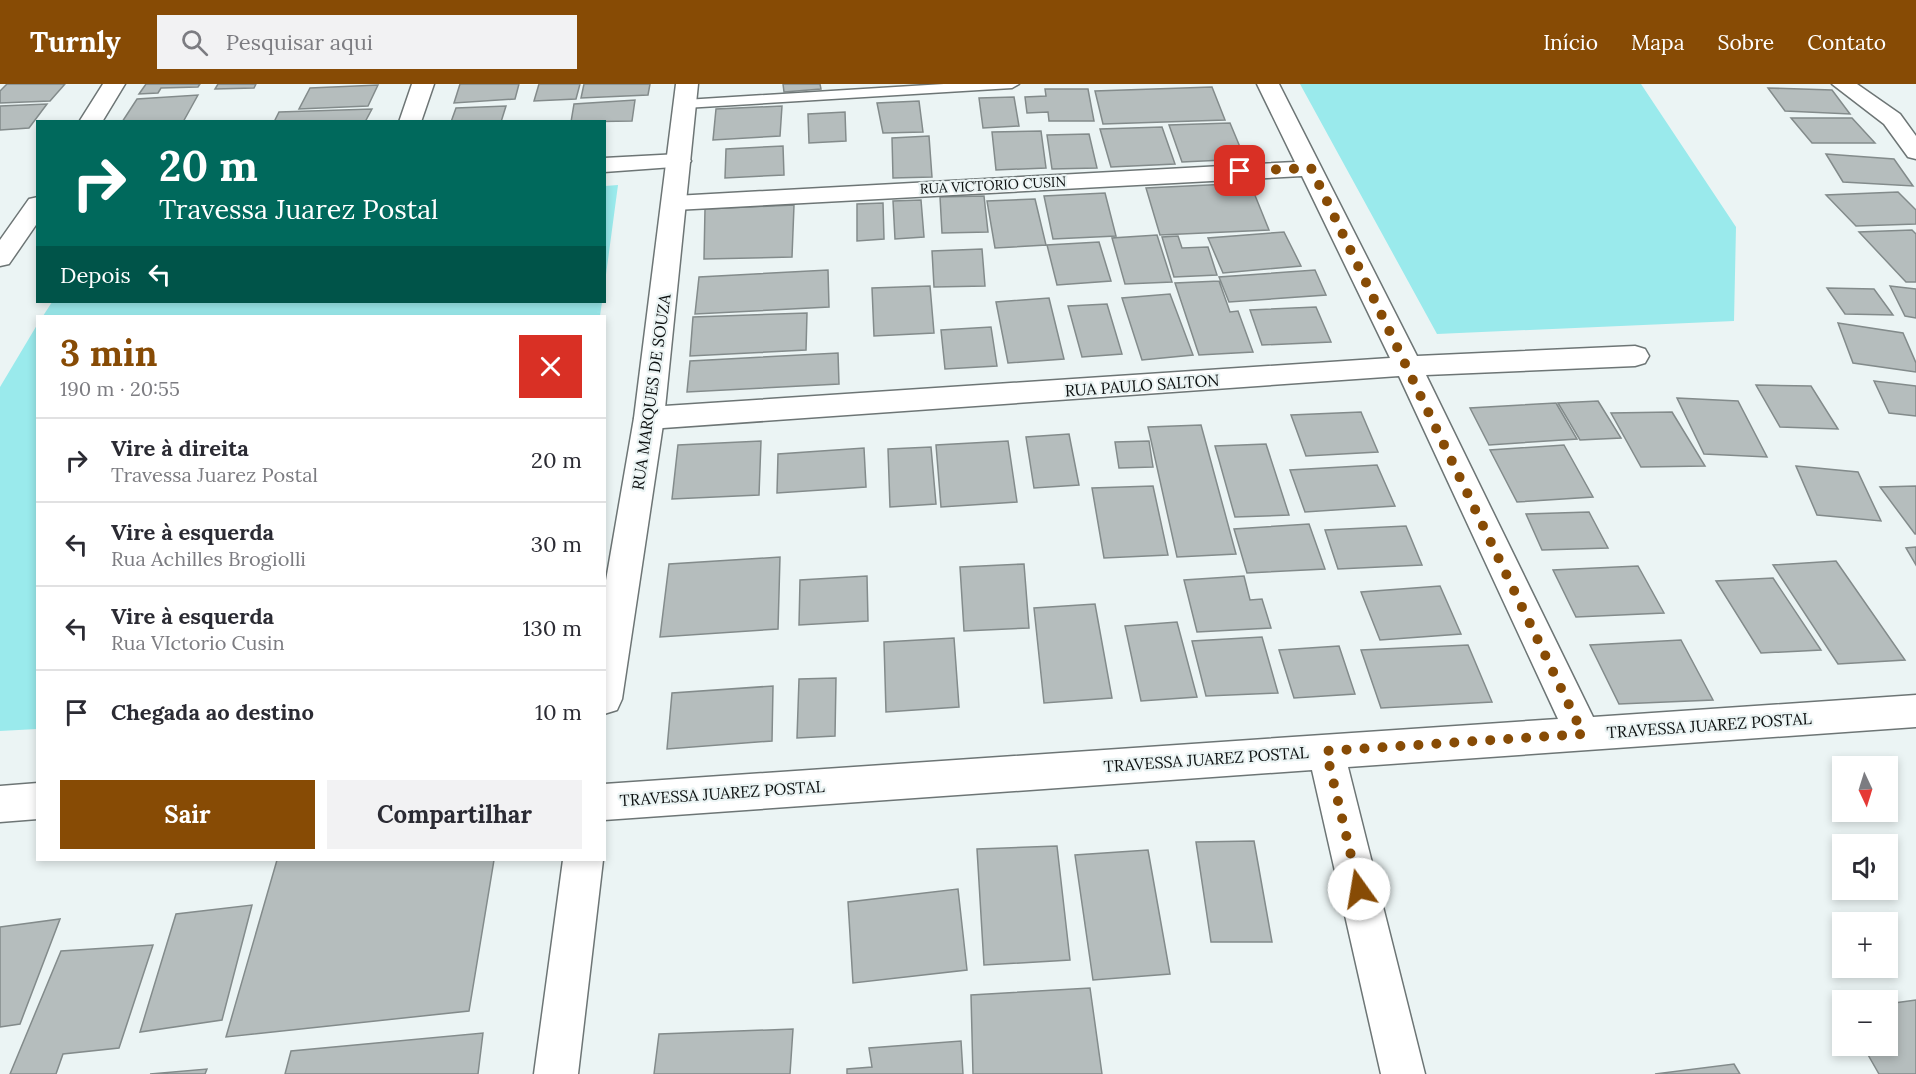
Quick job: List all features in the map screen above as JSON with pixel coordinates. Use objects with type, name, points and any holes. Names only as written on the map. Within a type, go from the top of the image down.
[{"type":"street","points":[[91,120],[114,84]]},
{"type":"street","points":[[411,120],[423,84]]},
{"type":"street","points":[[1268,84],[1408,366],[1583,734]]},
{"type":"street","points":[[1843,84],[1892,119],[1916,152]]},
{"type":"street","name":"RUA MARQUES DE SOUZA","points":[[606,687],[650,418],[686,94]]},
{"type":"street","points":[[606,165],[679,161]]},
{"type":"street","name":"RUA VICTORIO CUSIN","points":[[675,203],[1311,168]]},
{"type":"street","points":[[0,258],[36,207]]},
{"type":"street","name":"RUA PAULO SALTON","points":[[650,418],[1408,366],[1635,356]]},
{"type":"street","name":"TRAVESSA JUAREZ POSTAL","points":[[606,802],[1915,712]]},
{"type":"street","points":[[1326,751],[1403,1074]]},
{"type":"street","points":[[0,804],[36,801]]},
{"type":"street","points":[[556,1074],[583,861]]},
{"type":"lane","points":[[686,94],[1012,84]]},
{"type":"shaded area","points":[[1300,84],[1641,84],[1736,227],[1734,321],[1437,334]]},
{"type":"shaded area","points":[[618,185],[606,275],[606,186]]},
{"type":"shaded area","points":[[51,303],[602,303],[600,315],[44,315]]},
{"type":"shaded area","points":[[36,327],[36,729],[0,731],[0,387]]},
{"type":"building","points":[[7,84],[65,84],[50,101],[0,103],[0,91]]},
{"type":"building","points":[[146,84],[200,84],[198,87],[161,88],[158,93],[139,94]]},
{"type":"building","points":[[218,84],[256,84],[254,88],[215,89]]},
{"type":"building","points":[[460,84],[519,84],[515,99],[454,103]]},
{"type":"building","points":[[539,84],[580,84],[576,99],[534,101]]},
{"type":"building","points":[[584,84],[650,84],[648,95],[581,98]]},
{"type":"building","points":[[783,84],[820,84],[821,89],[784,92]]},
{"type":"building","points":[[378,85],[368,106],[299,109],[310,88]]},
{"type":"building","points":[[1212,87],[1225,120],[1103,124],[1095,91]]},
{"type":"building","points":[[1768,88],[1832,90],[1850,114],[1785,111]]},
{"type":"building","points":[[1045,89],[1088,89],[1094,121],[1049,121],[1048,112],[1027,113],[1025,97],[1046,96]]},
{"type":"building","points":[[198,95],[184,120],[123,120],[137,99]]},
{"type":"building","points":[[1014,97],[1019,126],[983,128],[979,98]]},
{"type":"building","points":[[635,100],[632,121],[571,120],[574,104]]},
{"type":"building","points":[[919,101],[923,132],[883,133],[877,103]]},
{"type":"building","points":[[47,104],[29,128],[0,130],[0,106]]},
{"type":"building","points":[[506,106],[502,120],[452,120],[456,108]]},
{"type":"building","points":[[782,106],[780,136],[713,140],[716,109]]},
{"type":"building","points":[[372,109],[366,120],[275,120],[279,112]]},
{"type":"building","points":[[845,112],[846,141],[809,143],[808,114]]},
{"type":"building","points":[[1791,118],[1852,118],[1875,143],[1812,143]]},
{"type":"building","points":[[1230,123],[1245,159],[1182,162],[1169,125]]},
{"type":"building","points":[[1162,127],[1175,164],[1111,167],[1100,129]]},
{"type":"building","points":[[1041,131],[1046,168],[996,170],[992,132]]},
{"type":"building","points":[[1089,134],[1097,168],[1052,169],[1047,135]]},
{"type":"building","points":[[929,136],[932,177],[893,178],[892,138]]},
{"type":"building","points":[[783,146],[784,175],[725,178],[726,149]]},
{"type":"building","points":[[1826,154],[1894,159],[1913,186],[1843,182]]},
{"type":"building","points":[[1250,183],[1269,230],[1160,235],[1146,188]]},
{"type":"building","points":[[1898,192],[1916,210],[1916,224],[1856,226],[1826,195]]},
{"type":"building","points":[[1105,193],[1116,236],[1053,239],[1044,196]]},
{"type":"building","points":[[984,196],[988,232],[942,233],[940,197]]},
{"type":"building","points":[[1035,199],[1046,245],[995,248],[987,201]]},
{"type":"building","points":[[921,200],[924,237],[895,239],[893,201]]},
{"type":"building","points":[[883,203],[884,239],[857,241],[857,204]]},
{"type":"building","points":[[794,205],[792,257],[704,259],[705,209]]},
{"type":"building","points":[[1912,230],[1916,234],[1916,282],[1906,282],[1859,232]]},
{"type":"building","points":[[1284,232],[1301,266],[1223,273],[1208,238]]},
{"type":"building","points":[[1157,235],[1172,282],[1125,284],[1112,238]]},
{"type":"building","points":[[1178,236],[1182,248],[1208,247],[1217,275],[1174,277],[1162,237]]},
{"type":"building","points":[[1099,242],[1111,281],[1057,285],[1047,245]]},
{"type":"building","points":[[982,249],[985,286],[934,287],[932,251]]},
{"type":"building","points":[[828,270],[829,307],[695,314],[699,277]]},
{"type":"building","points":[[1315,270],[1326,295],[1229,302],[1219,277]]},
{"type":"building","points":[[1219,281],[1230,312],[1238,311],[1253,352],[1199,355],[1175,283]]},
{"type":"building","points":[[930,286],[934,333],[874,336],[872,288]]},
{"type":"building","points":[[1890,286],[1916,289],[1916,318],[1905,316]]},
{"type":"building","points":[[1827,288],[1874,289],[1893,315],[1845,314]]},
{"type":"building","points":[[1170,294],[1193,355],[1142,360],[1122,298]]},
{"type":"building","points":[[1049,298],[1064,359],[1008,363],[996,302]]},
{"type":"building","points":[[1107,304],[1122,354],[1082,357],[1068,306]]},
{"type":"building","points":[[1316,307],[1331,342],[1262,345],[1250,310]]},
{"type":"building","points":[[807,313],[806,350],[690,356],[693,317]]},
{"type":"building","points":[[1838,323],[1903,333],[1916,363],[1916,372],[1853,363]]},
{"type":"building","points":[[991,327],[997,366],[945,369],[941,330]]},
{"type":"building","points":[[838,353],[839,384],[687,392],[690,361]]},
{"type":"building","points":[[1874,381],[1916,386],[1916,416],[1889,413]]},
{"type":"building","points":[[1756,385],[1811,386],[1838,429],[1780,427]]},
{"type":"building","points":[[1677,398],[1738,401],[1767,457],[1704,454]]},
{"type":"building","points":[[1598,401],[1621,438],[1580,440],[1558,403]]},
{"type":"building","points":[[1556,403],[1577,439],[1489,445],[1470,408]]},
{"type":"building","points":[[1361,412],[1378,452],[1306,456],[1291,415]]},
{"type":"building","points":[[1672,412],[1705,466],[1641,467],[1611,413]]},
{"type":"building","points":[[1201,425],[1236,554],[1177,557],[1148,427]]},
{"type":"building","points":[[1069,434],[1079,485],[1034,488],[1026,437]]},
{"type":"building","points":[[761,441],[759,495],[672,499],[678,445]]},
{"type":"building","points":[[1008,441],[1017,502],[941,507],[936,445]]},
{"type":"building","points":[[1149,441],[1153,467],[1119,468],[1115,442]]},
{"type":"building","points":[[1266,444],[1289,515],[1235,517],[1215,446]]},
{"type":"building","points":[[1564,445],[1593,497],[1517,502],[1490,450]]},
{"type":"building","points":[[931,447],[936,504],[890,507],[888,449]]},
{"type":"building","points":[[864,448],[866,487],[777,493],[778,454]]},
{"type":"building","points":[[1377,465],[1395,506],[1305,512],[1290,470]]},
{"type":"building","points":[[1796,466],[1858,472],[1881,521],[1817,515]]},
{"type":"building","points":[[1153,486],[1168,555],[1104,558],[1092,488]]},
{"type":"building","points":[[1916,486],[1916,534],[1915,534],[1880,487]]},
{"type":"building","points":[[1589,512],[1608,548],[1542,550],[1526,514]]},
{"type":"building","points":[[1309,524],[1325,569],[1247,573],[1234,529]]},
{"type":"building","points":[[1406,526],[1422,565],[1338,569],[1325,530]]},
{"type":"building","points":[[1916,547],[1916,565],[1906,548]]},
{"type":"building","points":[[780,557],[778,629],[660,637],[669,564]]},
{"type":"building","points":[[1836,561],[1905,660],[1838,664],[1773,565]]},
{"type":"building","points":[[1024,564],[1029,628],[964,631],[960,567]]},
{"type":"building","points":[[1638,566],[1664,613],[1576,617],[1553,570]]},
{"type":"building","points":[[867,576],[868,621],[799,625],[800,580]]},
{"type":"building","points":[[1244,576],[1250,600],[1262,599],[1271,628],[1197,632],[1184,580]]},
{"type":"building","points":[[1773,578],[1821,650],[1761,653],[1716,581]]},
{"type":"building","points":[[1440,586],[1461,634],[1380,640],[1361,592]]},
{"type":"building","points":[[1095,604],[1112,698],[1044,703],[1034,608]]},
{"type":"building","points":[[1177,622],[1197,697],[1141,701],[1125,626]]},
{"type":"building","points":[[1262,637],[1278,693],[1206,696],[1192,641]]},
{"type":"building","points":[[954,638],[959,707],[886,712],[884,642]]},
{"type":"building","points":[[1681,640],[1713,700],[1619,704],[1590,645]]},
{"type":"building","points":[[1468,645],[1492,702],[1381,708],[1361,650]]},
{"type":"building","points":[[1339,646],[1355,694],[1294,698],[1279,650]]},
{"type":"building","points":[[836,678],[835,736],[797,738],[799,679]]},
{"type":"building","points":[[773,686],[772,741],[667,749],[672,693]]},
{"type":"building","points":[[1254,841],[1272,942],[1211,942],[1196,842]]},
{"type":"building","points":[[1057,846],[1070,960],[984,965],[977,849]]},
{"type":"building","points":[[1148,850],[1170,974],[1093,980],[1075,855]]},
{"type":"building","points":[[277,861],[494,861],[469,1011],[226,1037]]},
{"type":"building","points":[[958,889],[967,970],[853,983],[848,902]]},
{"type":"building","points":[[252,905],[222,1020],[140,1032],[176,914]]},
{"type":"building","points":[[60,919],[20,1024],[0,1027],[0,927]]},
{"type":"building","points":[[153,945],[119,1048],[63,1054],[56,1074],[10,1074],[61,951]]},
{"type":"building","points":[[1090,988],[1102,1074],[973,1074],[971,995]]},
{"type":"building","points":[[1916,1000],[1916,1074],[1879,1074],[1869,1056],[1898,1056],[1898,1002]]},
{"type":"building","points":[[793,1029],[790,1074],[654,1074],[659,1034]]},
{"type":"building","points":[[483,1033],[478,1074],[285,1074],[291,1051]]},
{"type":"building","points":[[961,1041],[963,1074],[847,1074],[847,1069],[872,1067],[869,1048]]},
{"type":"building","points":[[1734,1064],[1740,1074],[1655,1074]]},
{"type":"building","points":[[207,1069],[205,1074],[150,1074]]},
{"type":"route","points":[[1240,171],[1311,168],[1583,734],[1326,751],[1359,889]]}]
